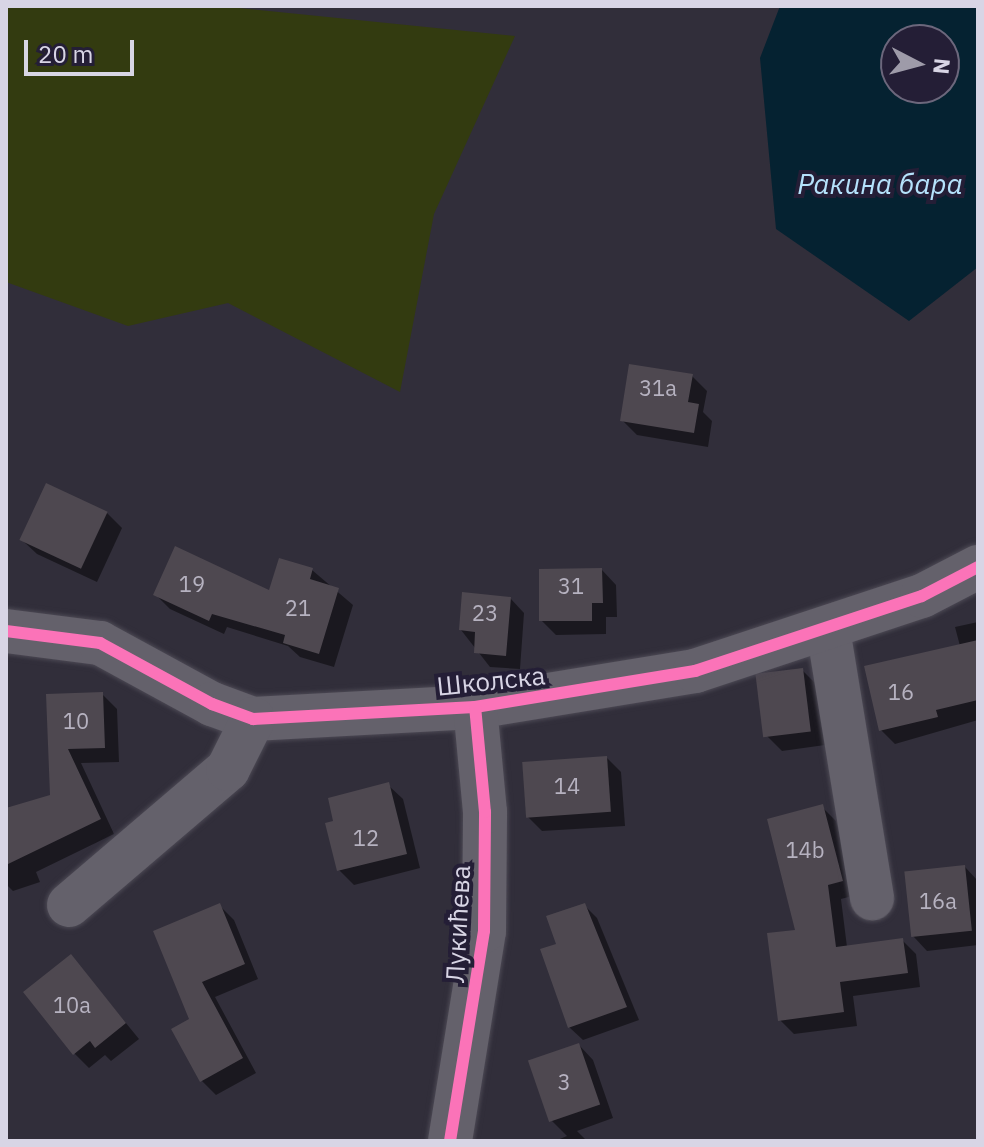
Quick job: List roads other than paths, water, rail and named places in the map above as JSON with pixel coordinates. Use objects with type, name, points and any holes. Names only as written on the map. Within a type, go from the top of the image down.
[{"type":"street","name":"Школска","points":[[6,631],[100,643],[212,704],[253,719],[475,707],[695,671],[922,596],[978,567]]},
{"type":"street","points":[[828,629],[872,898]]},
{"type":"street","name":"Лукићева","points":[[450,1141],[484,931],[485,812],[475,707]]},
{"type":"street","points":[[69,905],[228,769],[253,719]]},
{"type":"water","name":"Ракина бара","points":[[780,6],[978,6],[978,267],[909,321],[776,229],[760,58]]}]
